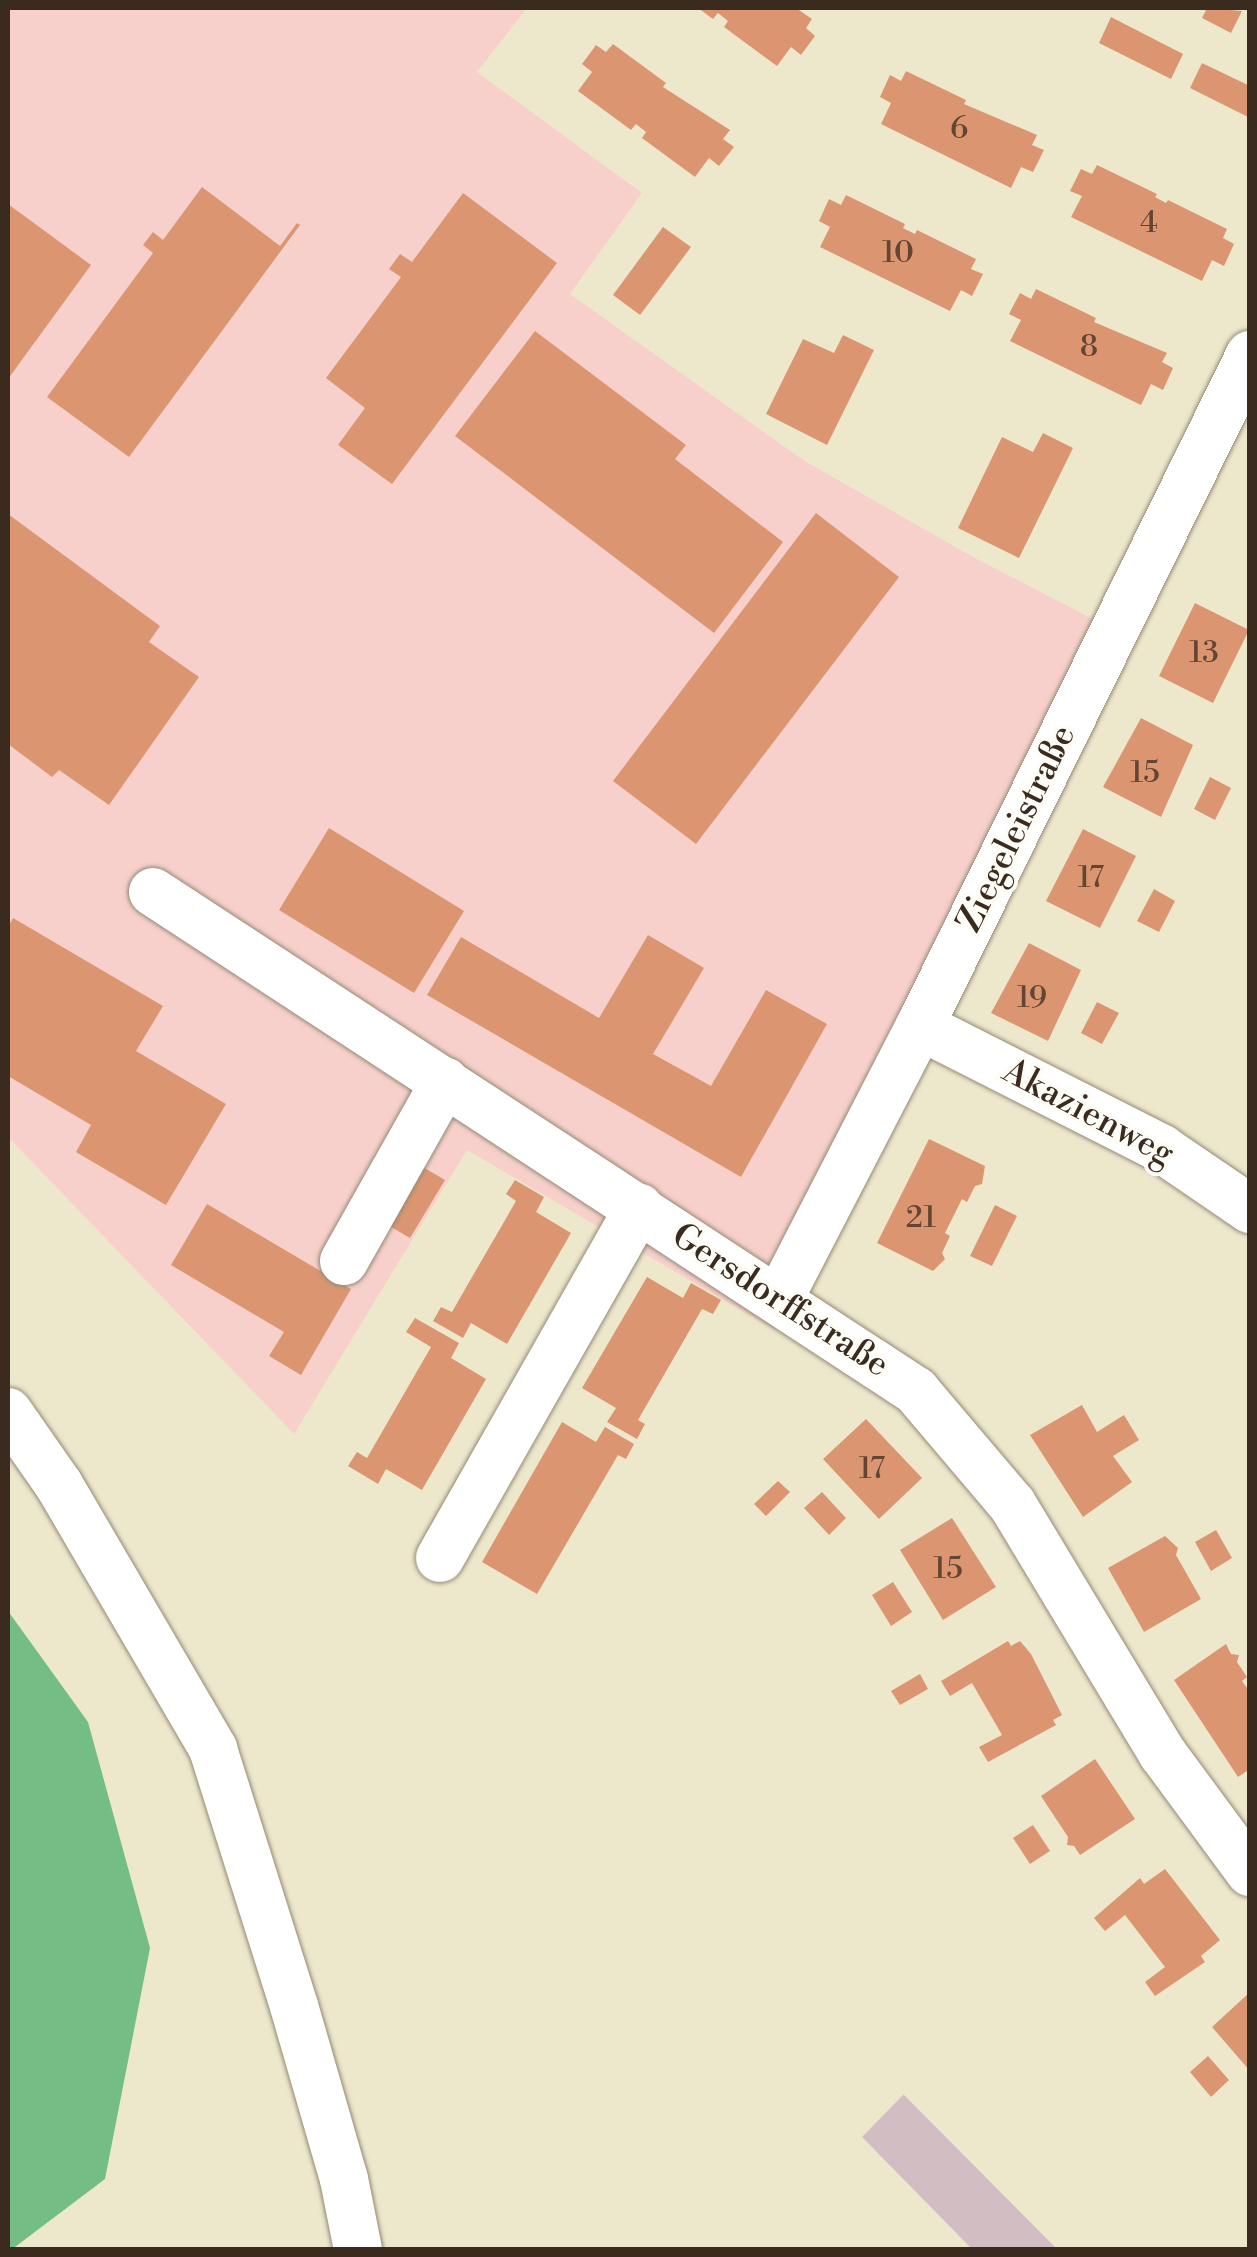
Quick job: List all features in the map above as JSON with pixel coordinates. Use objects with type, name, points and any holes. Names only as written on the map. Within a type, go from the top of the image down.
[{"type":"street","name":"Ziegeleistraße","points":[[778,1299],[920,1026],[1250,356]]},
{"type":"street","name":"Gersdorffstraße","points":[[153,892],[916,1390],[1012,1504],[1163,1754],[1250,1872]]},
{"type":"street","name":"Akazienweg","points":[[920,1026],[1162,1149],[1250,1210]]},
{"type":"street","points":[[344,1260],[446,1082]]},
{"type":"street","points":[[440,1558],[639,1208]]},
{"type":"street","points":[[8,1412],[60,1486],[213,1748],[344,2178],[358,2250]]},
{"type":"shaded area","points":[[8,8],[527,8],[477,72],[642,193],[570,294],[803,460],[973,557],[1116,631],[775,1330],[467,1150],[294,1434],[8,1137]]},
{"type":"shaded area","points":[[904,2094],[1057,2249],[972,2249],[862,2137]]},
{"type":"green space","points":[[8,1611],[88,1722],[150,1948],[105,2179],[11,2250],[8,2249]]},
{"type":"building","points":[[698,8],[796,8],[812,19],[806,28],[815,36],[801,55],[791,47],[777,66],[724,27],[728,21],[718,13],[713,19]]},
{"type":"building","points":[[1207,8],[1242,11],[1231,33],[1202,18]]},
{"type":"building","points":[[1111,17],[1183,54],[1171,79],[1099,43]]},
{"type":"building","points":[[613,44],[666,83],[663,87],[730,130],[723,139],[734,147],[719,166],[709,158],[695,177],[642,138],[646,132],[636,124],[631,130],[578,91],[592,72],[582,64],[596,45],[606,52]]},
{"type":"building","points":[[1202,63],[1250,86],[1250,118],[1190,88]]},
{"type":"building","points":[[906,71],[966,100],[964,104],[1037,135],[1032,145],[1044,150],[1033,172],[1021,167],[1011,188],[881,124],[891,103],[880,97],[890,75],[901,81]]},
{"type":"building","points":[[1097,165],[1157,194],[1155,197],[1166,203],[1168,200],[1227,229],[1223,238],[1234,244],[1224,266],[1212,260],[1202,281],[1071,217],[1082,196],[1070,191],[1081,169],[1092,174]]},
{"type":"building","points":[[202,187],[280,246],[297,223],[300,225],[129,457],[47,397],[153,253],[143,245],[153,232],[163,240]]},
{"type":"building","points":[[463,193],[557,263],[392,484],[338,445],[365,408],[326,378],[401,277],[389,269],[400,254],[412,262]]},
{"type":"building","points":[[846,195],[905,224],[903,228],[915,234],[917,230],[976,259],[971,269],[983,274],[972,296],[961,290],[950,311],[820,247],[830,227],[819,221],[829,199],[841,205]]},
{"type":"building","points":[[8,204],[91,265],[8,379]]},
{"type":"building","points":[[663,227],[691,247],[640,315],[613,295]]},
{"type":"building","points":[[1036,289],[1096,318],[1094,322],[1167,353],[1162,362],[1173,368],[1163,390],[1151,384],[1141,405],[1010,341],[1021,320],[1009,314],[1020,293],[1031,299]]},
{"type":"building","points":[[535,331],[686,445],[675,459],[783,542],[714,633],[455,436]]},
{"type":"building","points":[[843,335],[874,350],[827,445],[766,414],[803,339],[834,353]]},
{"type":"building","points":[[1043,433],[1073,448],[1019,558],[958,528],[1002,437],[1033,452]]},
{"type":"building","points":[[816,513],[899,577],[696,844],[613,781]]},
{"type":"building","points":[[8,514],[160,626],[149,642],[199,677],[109,805],[59,770],[52,777],[8,744]]},
{"type":"building","points":[[1195,603],[1249,630],[1213,703],[1159,676]]},
{"type":"building","points":[[1141,718],[1193,745],[1161,817],[1103,787]]},
{"type":"building","points":[[1210,777],[1231,788],[1215,820],[1194,809]]},
{"type":"building","points":[[329,828],[464,911],[414,993],[279,910]]},
{"type":"building","points":[[1083,829],[1136,856],[1100,928],[1046,901]]},
{"type":"building","points":[[1154,889],[1175,901],[1159,932],[1137,921]]},
{"type":"building","points":[[13,918],[163,1006],[136,1051],[226,1104],[166,1205],[76,1152],[91,1125],[8,1076],[8,927]]},
{"type":"building","points":[[648,935],[704,968],[653,1054],[711,1086],[766,990],[827,1024],[741,1177],[427,995],[461,937],[599,1018]]},
{"type":"building","points":[[1029,943],[1081,970],[1048,1041],[991,1013]]},
{"type":"building","points":[[1097,1002],[1119,1013],[1102,1044],[1081,1033]]},
{"type":"building","points":[[929,1139],[985,1166],[982,1184],[975,1186],[967,1202],[962,1199],[945,1233],[950,1236],[942,1253],[945,1259],[933,1271],[877,1243]]},
{"type":"building","points":[[416,1163],[445,1180],[410,1238],[381,1221]]},
{"type":"building","points":[[515,1180],[544,1197],[536,1212],[571,1233],[507,1344],[471,1323],[463,1338],[433,1321],[441,1307],[452,1312],[516,1201],[506,1194]]},
{"type":"building","points":[[207,1204],[351,1289],[301,1375],[269,1356],[284,1332],[171,1265]]},
{"type":"building","points":[[995,1205],[1017,1216],[992,1266],[970,1256]]},
{"type":"building","points":[[647,1277],[683,1298],[691,1283],[721,1300],[713,1314],[702,1309],[638,1420],[645,1424],[637,1439],[607,1422],[616,1408],[582,1388]]},
{"type":"building","points":[[415,1318],[459,1343],[451,1358],[486,1379],[422,1490],[386,1469],[378,1484],[348,1466],[357,1452],[367,1458],[431,1347],[406,1332]]},
{"type":"building","points":[[1082,1405],[1097,1432],[1124,1415],[1139,1440],[1113,1456],[1132,1482],[1083,1517],[1030,1435]]},
{"type":"building","points":[[866,1419],[922,1478],[879,1519],[823,1459]]},
{"type":"building","points":[[562,1422],[596,1442],[605,1427],[634,1444],[626,1459],[618,1455],[537,1594],[482,1562]]},
{"type":"building","points":[[778,1481],[790,1492],[766,1516],[754,1504]]},
{"type":"building","points":[[822,1492],[846,1518],[829,1535],[804,1508]]},
{"type":"building","points":[[952,1518],[996,1587],[943,1620],[900,1550]]},
{"type":"building","points":[[1216,1530],[1232,1558],[1211,1571],[1195,1542]]},
{"type":"building","points":[[1165,1536],[1178,1548],[1176,1555],[1201,1599],[1144,1632],[1108,1568]]},
{"type":"building","points":[[893,1582],[912,1612],[891,1626],[872,1595]]},
{"type":"building","points":[[1008,1641],[1011,1646],[1020,1641],[1031,1654],[1062,1715],[1053,1720],[1056,1725],[988,1762],[979,1747],[1002,1735],[972,1683],[950,1696],[941,1681]]},
{"type":"building","points":[[1226,1644],[1231,1654],[1239,1655],[1237,1662],[1247,1677],[1242,1681],[1250,1692],[1250,1769],[1238,1777],[1174,1680]]},
{"type":"building","points":[[920,1674],[928,1689],[900,1705],[891,1691]]},
{"type":"building","points":[[1095,1759],[1135,1819],[1080,1855],[1074,1846],[1067,1845],[1068,1837],[1041,1796]]},
{"type":"building","points":[[1033,1825],[1050,1851],[1030,1864],[1013,1838]]},
{"type":"building","points":[[1165,1869],[1220,1940],[1201,1956],[1205,1962],[1155,1996],[1145,1982],[1165,1967],[1125,1915],[1105,1931],[1094,1918],[1140,1878],[1144,1884]]},
{"type":"building","points":[[1250,1992],[1250,2071],[1212,2027]]},
{"type":"building","points":[[1208,2056],[1229,2080],[1211,2097],[1190,2072]]}]
